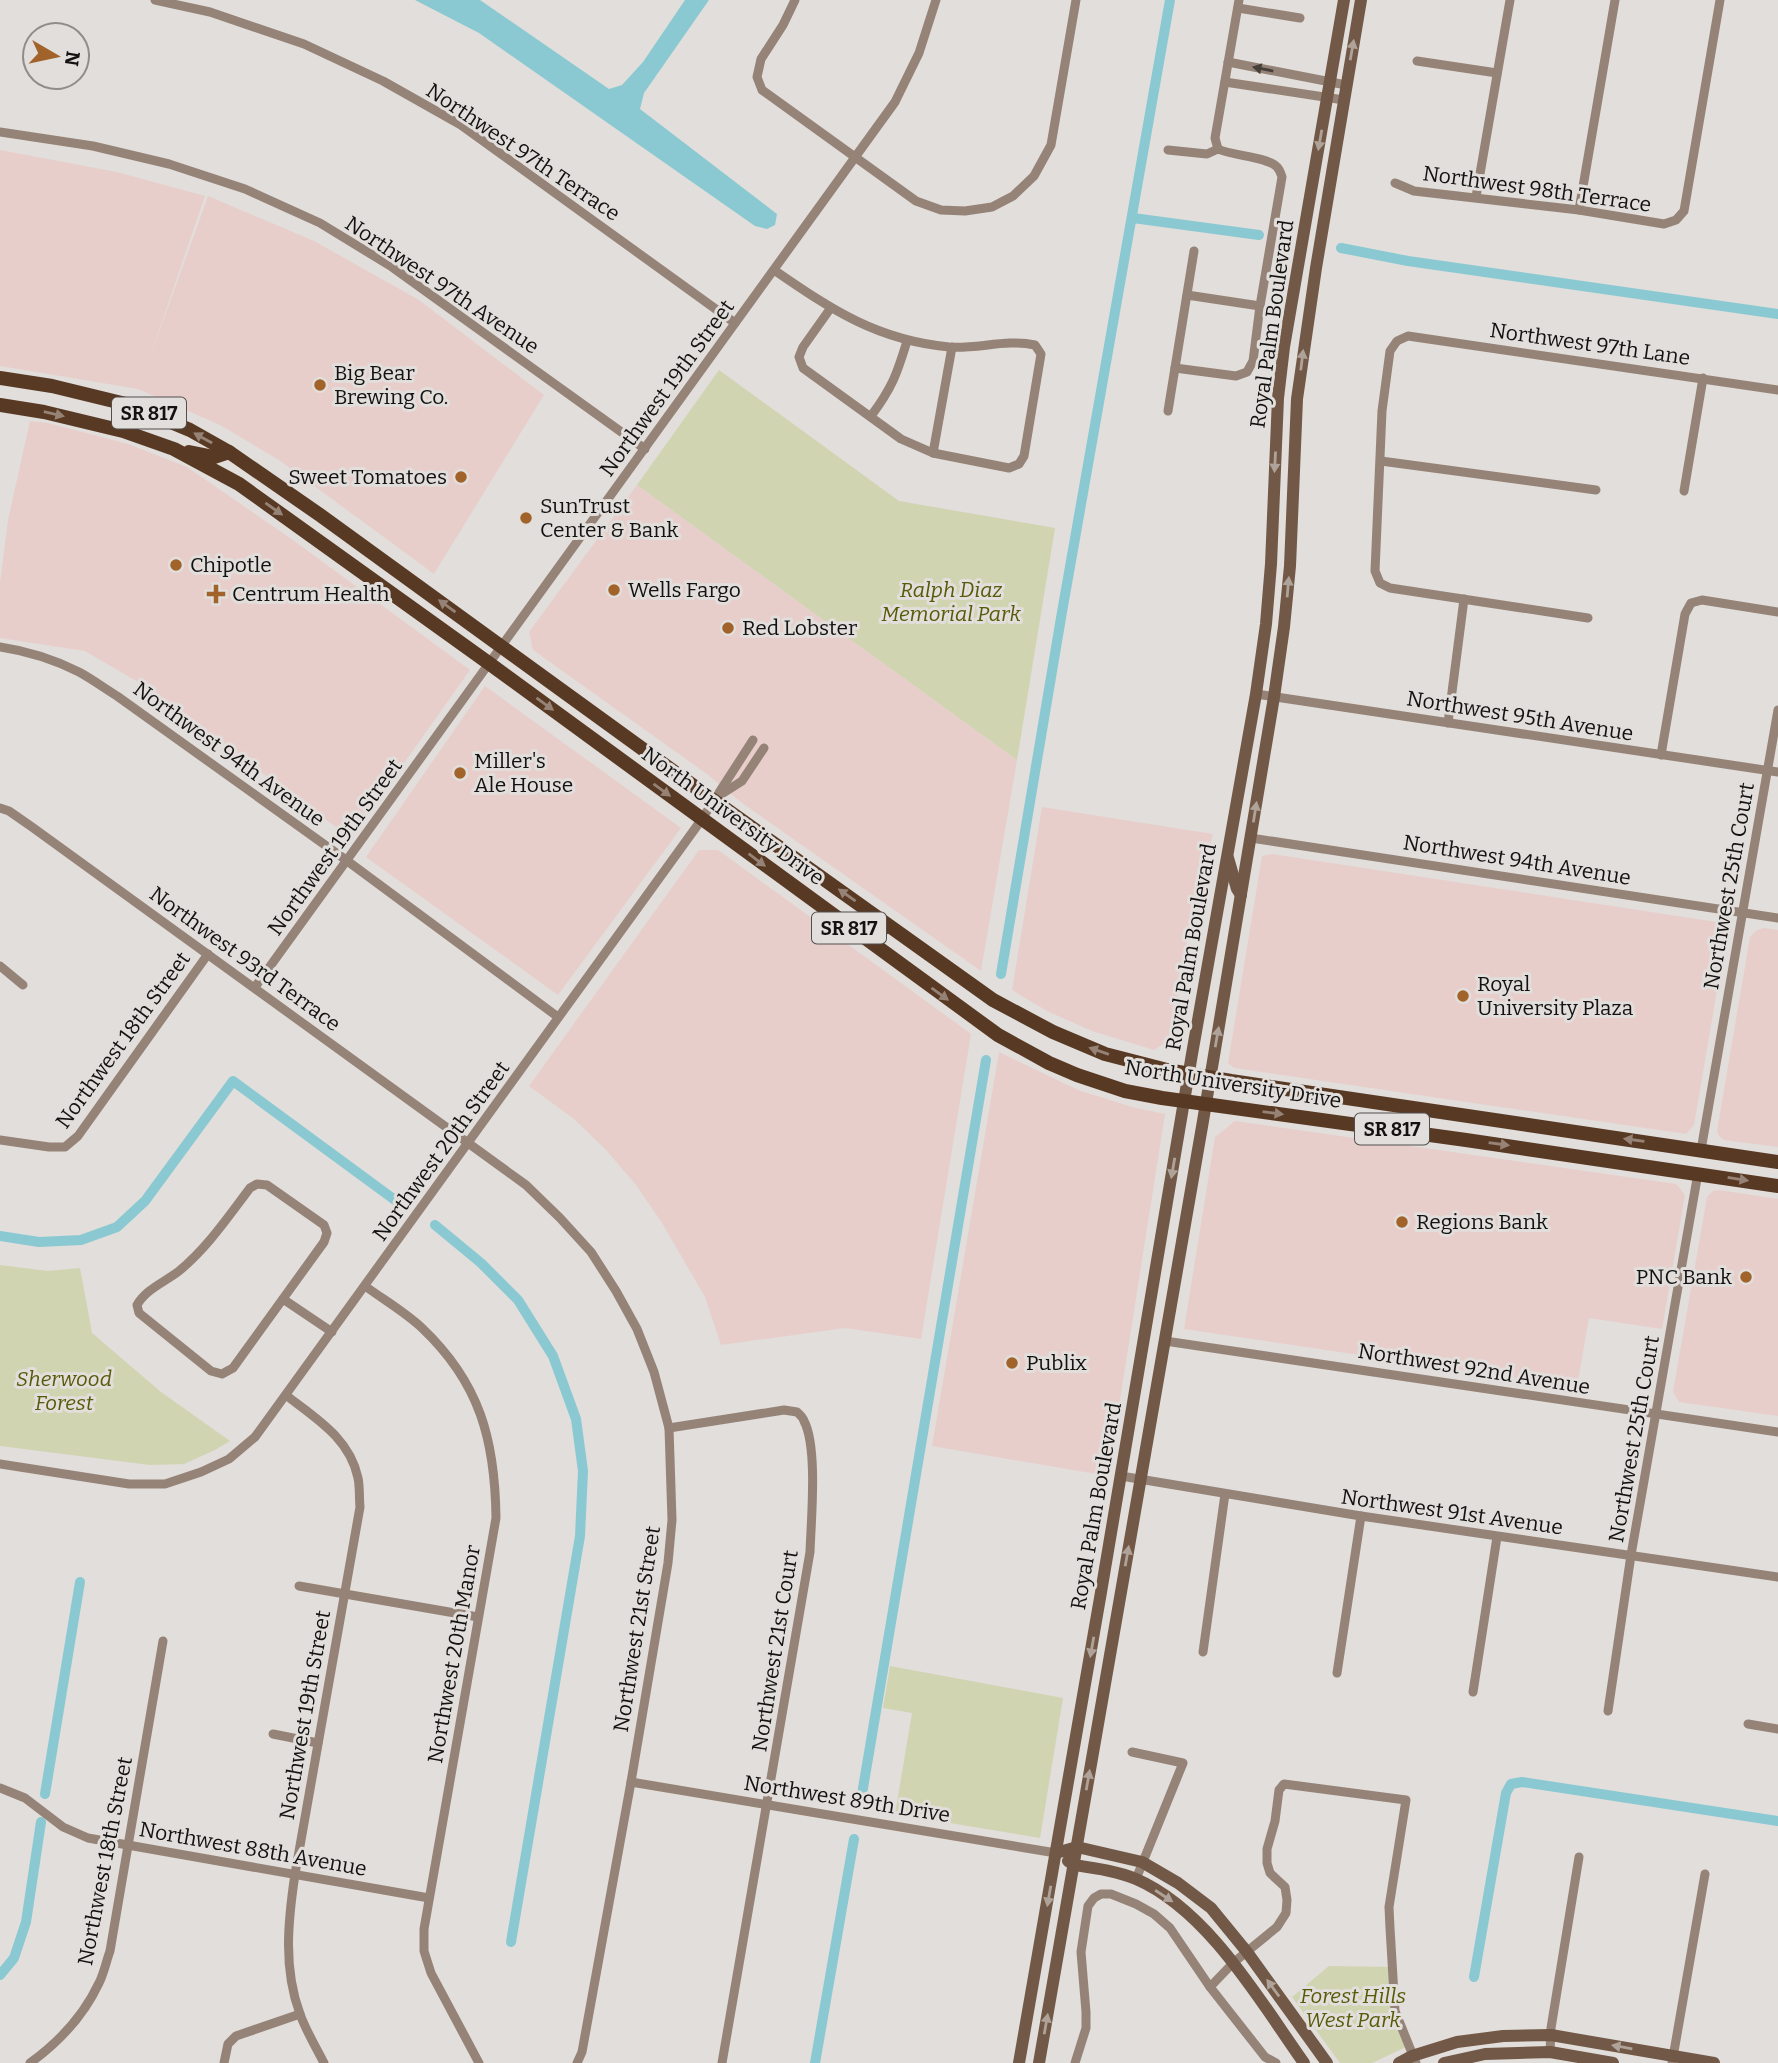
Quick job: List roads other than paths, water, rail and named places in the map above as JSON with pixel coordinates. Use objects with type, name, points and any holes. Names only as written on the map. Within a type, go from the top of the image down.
[{"type":"main road","name":"Royal Palm Boulevard","points":[[1019,2063],[1256,694],[1272,564],[1278,398],[1293,294],[1344,0]]},
{"type":"main road","name":"Royal Palm Boulevard","points":[[1039,2063],[1274,697],[1290,565],[1297,399],[1361,0]]},
{"type":"main road","name":"North University Drive","points":[[0,378],[52,386],[130,405],[190,430],[229,452],[993,1000],[1079,1044],[1124,1059],[1189,1074],[1771,1161]]},
{"type":"main road","name":"North University Drive","points":[[0,405],[44,412],[124,431],[174,449],[239,484],[490,664],[845,925],[1014,1045],[1049,1063],[1125,1091],[1184,1101],[1778,1186]]},
{"type":"main road","points":[[174,449],[214,457],[229,452]]},
{"type":"main road","points":[[216,472],[239,469],[281,488]]},
{"type":"main road","points":[[1227,854],[1241,895]]},
{"type":"main road","points":[[845,925],[853,921],[864,921],[899,932]]},
{"type":"main road","points":[[1643,1166],[1690,1161],[1701,1150]]},
{"type":"main road","points":[[1698,1173],[1706,1164],[1715,1161],[1771,1161]]},
{"type":"main road","name":"Northwest 89th Drive","points":[[1056,1853],[1077,1847],[1112,1854],[1142,1863],[1178,1883],[1210,1908],[1247,1952],[1327,2063]]},
{"type":"main road","name":"Northwest 89th Drive","points":[[1056,1853],[1074,1865],[1136,1879],[1169,1899],[1201,1925],[1233,1963],[1304,2063]]},
{"type":"main road","points":[[1399,2063],[1414,2060],[1457,2042],[1503,2036],[1551,2035],[1673,2059],[1714,2063]]},
{"type":"main road","points":[[1444,2063],[1485,2054],[1550,2052],[1613,2063]]},
{"type":"street","name":"Northwest 97th Terrace","points":[[155,0],[210,12],[304,44],[383,81],[461,125],[735,323]]},
{"type":"street","points":[[795,0],[761,60],[757,77],[761,90],[916,201],[941,210],[965,211],[992,207],[1013,196],[1034,176],[1051,145],[1076,0]]},
{"type":"street","name":"Northwest 19th Street","points":[[255,987],[895,102],[919,52],[936,0]]},
{"type":"street","points":[[1476,197],[1510,0]]},
{"type":"street","points":[[1579,210],[1615,0]]},
{"type":"street","name":"Northwest 98th Terrace","points":[[1395,183],[1413,191],[1579,210],[1664,224],[1676,220],[1684,211],[1720,0]]},
{"type":"street","points":[[1175,368],[1236,376],[1247,372],[1253,361],[1283,177],[1277,166],[1265,160],[1229,155],[1218,149],[1215,138],[1238,4],[1300,18]]},
{"type":"street","points":[[1417,61],[1497,73]]},
{"type":"street","points":[[1228,62],[1346,85]]},
{"type":"street","points":[[1225,82],[1344,100]]},
{"type":"street","name":"Northwest 97th Avenue","points":[[0,132],[93,146],[169,164],[245,189],[320,223],[392,267],[645,449]]},
{"type":"street","points":[[1168,150],[1207,154],[1218,149]]},
{"type":"street","points":[[1168,411],[1194,251]]},
{"type":"street","points":[[774,270],[830,309],[869,328],[907,341],[952,347],[1022,342],[1035,345],[1041,354],[1024,456],[1018,464],[1009,468],[933,453],[901,439],[803,368],[799,357],[803,347],[830,309]]},
{"type":"street","points":[[1187,295],[1260,306]]},
{"type":"street","name":"Northwest 97th Lane","points":[[1381,461],[1382,411],[1390,351],[1397,341],[1408,336],[1778,390]]},
{"type":"street","points":[[871,416],[898,374],[907,341]]},
{"type":"street","points":[[933,453],[952,347]]},
{"type":"street","points":[[1684,491],[1703,378]]},
{"type":"street","points":[[1588,618],[1390,588],[1380,583],[1375,571],[1381,461],[1597,490]]},
{"type":"street","points":[[1448,723],[1464,599]]},
{"type":"street","points":[[1661,755],[1685,614],[1691,603],[1702,600],[1778,612]]},
{"type":"street","name":"Northwest 94th Avenue","points":[[0,647],[52,661],[80,673],[126,702],[558,1017]]},
{"type":"street","name":"Northwest 95th Avenue","points":[[1256,694],[1778,772]]},
{"type":"street","name":"Northwest 25th Court","points":[[1701,1150],[1778,710]]},
{"type":"street","name":"Northwest 20th Street","points":[[0,1464],[129,1484],[165,1484],[229,1459],[255,1437],[702,819],[753,740]]},
{"type":"street","name":"Northwest 20th Street","points":[[713,800],[742,780],[764,748]]},
{"type":"street","name":"Northwest 93rd Terrace","points":[[0,808],[9,811],[468,1142]]},
{"type":"street","name":"Northwest 94th Avenue","points":[[1251,838],[1778,918]]},
{"type":"street","name":"Northwest 18th Street","points":[[0,1140],[65,1147],[78,1136],[208,954]]},
{"type":"street","points":[[0,966],[23,985]]},
{"type":"street","name":"Northwest 21st Street","points":[[468,1142],[526,1185],[592,1252],[637,1329],[669,1428],[672,1520],[668,1563],[631,1782],[584,2039],[577,2063]]},
{"type":"street","name":"Northwest 25th Court","points":[[1608,1711],[1631,1555],[1698,1173]]},
{"type":"street","points":[[257,1184],[267,1185],[324,1225],[327,1233],[324,1242],[283,1299],[233,1368],[222,1374],[211,1371],[139,1313],[137,1305],[141,1297],[180,1270],[205,1245],[250,1188],[257,1184]]},
{"type":"street","name":"Northwest 20th Manor","points":[[365,1286],[420,1326],[448,1354],[467,1383],[480,1413],[490,1443],[496,1479],[496,1518],[424,1929],[424,1951],[431,1973],[479,2063]]},
{"type":"street","points":[[283,1299],[332,1332]]},
{"type":"street","name":"Northwest 92nd Avenue","points":[[1165,1341],[1778,1432]]},
{"type":"street","name":"Northwest 19th Street","points":[[287,1396],[334,1432],[350,1455],[359,1480],[359,1507],[288,1921],[287,1951],[300,2014],[324,2063]]},
{"type":"street","name":"Northwest 21st Court","points":[[669,1428],[784,1410],[797,1412],[804,1421],[809,1437],[813,1483],[810,1552],[722,2063]]},
{"type":"street","name":"Northwest 91st Avenue","points":[[1121,1476],[1497,1537],[1778,1577]]},
{"type":"street","points":[[1203,1652],[1225,1494]]},
{"type":"street","points":[[1337,1673],[1361,1516]]},
{"type":"street","points":[[1473,1692],[1497,1537]]},
{"type":"street","points":[[299,1586],[478,1617]]},
{"type":"street","name":"Northwest 18th Street","points":[[32,2063],[62,2037],[82,2012],[100,1982],[110,1951],[163,1641]]},
{"type":"street","points":[[1748,1724],[1778,1729]]},
{"type":"street","points":[[273,1734],[318,1742]]},
{"type":"street","points":[[1132,1752],[1183,1763],[1136,1879]]},
{"type":"street","name":"Northwest 89th Drive","points":[[631,1782],[1056,1853]]},
{"type":"street","points":[[1210,1987],[1233,1963],[1277,1927],[1286,1913],[1285,1887],[1270,1873],[1267,1863],[1279,1790],[1284,1784],[1406,1800],[1389,1908],[1395,2011],[1414,2060]]},
{"type":"street","name":"Northwest 88th Avenue","points":[[0,1788],[25,1798],[63,1827],[88,1839],[429,1898]]},
{"type":"street","points":[[1550,2052],[1579,1857]]},
{"type":"street","points":[[1673,2059],[1705,1874]]},
{"type":"street","points":[[1075,2063],[1086,2028],[1081,1963],[1088,1906],[1101,1894],[1111,1894],[1154,1914],[1170,1928],[1210,1987],[1265,2057],[1276,2063]]},
{"type":"street","points":[[224,2063],[228,2044],[236,2036],[300,2014]]},
{"type":"water","points":[[415,0],[480,0],[609,89],[622,85],[643,62],[685,0],[709,0],[644,93],[640,109],[777,214],[775,225],[767,229],[755,226],[479,33]]},
{"type":"waterway","points":[[1001,974],[1170,0]]},
{"type":"waterway","points":[[1133,218],[1259,235]]},
{"type":"waterway","points":[[1341,248],[1408,261],[1778,314]]},
{"type":"waterway","points":[[861,1800],[986,1060]]},
{"type":"waterway","points":[[0,1236],[39,1242],[81,1240],[117,1227],[145,1201],[233,1081],[399,1203]]},
{"type":"waterway","points":[[435,1225],[481,1263],[518,1300],[553,1356],[576,1419],[583,1471],[580,1536],[511,1942]]},
{"type":"waterway","points":[[45,1794],[80,1582]]},
{"type":"waterway","points":[[1474,1977],[1506,1793],[1511,1784],[1522,1782],[1778,1821]]},
{"type":"waterway","points":[[0,1975],[14,1958],[26,1922],[41,1822]]},
{"type":"waterway","points":[[815,2063],[854,1839]]},
{"type":"place","name":"Big Bear Brewing Co.","points":[[320,385]]},
{"type":"place","name":"Sweet Tomatoes","points":[[461,477]]},
{"type":"place","name":"SunTrust Center & Bank","points":[[526,518]]},
{"type":"place","name":"Chipotle","points":[[176,565]]},
{"type":"place","name":"Wells Fargo","points":[[614,590]]},
{"type":"place","name":"Centrum Health","points":[[216,594]]},
{"type":"place","name":"Red Lobster","points":[[728,628]]},
{"type":"place","name":"Miller's Ale House","points":[[460,773]]},
{"type":"place","name":"Royal University Plaza","points":[[1463,996]]},
{"type":"place","name":"Regions Bank","points":[[1402,1222]]},
{"type":"place","name":"PNC Bank","points":[[1746,1277]]},
{"type":"place","name":"Publix","points":[[1012,1363]]},
{"type":"park label","name":"Ralph Diaz Memorial Park","points":[[951,602]]},
{"type":"park label","name":"Sherwood Forest","points":[[64,1391]]},
{"type":"park label","name":"Forest Hills West Park","points":[[1353,2008]]}]
